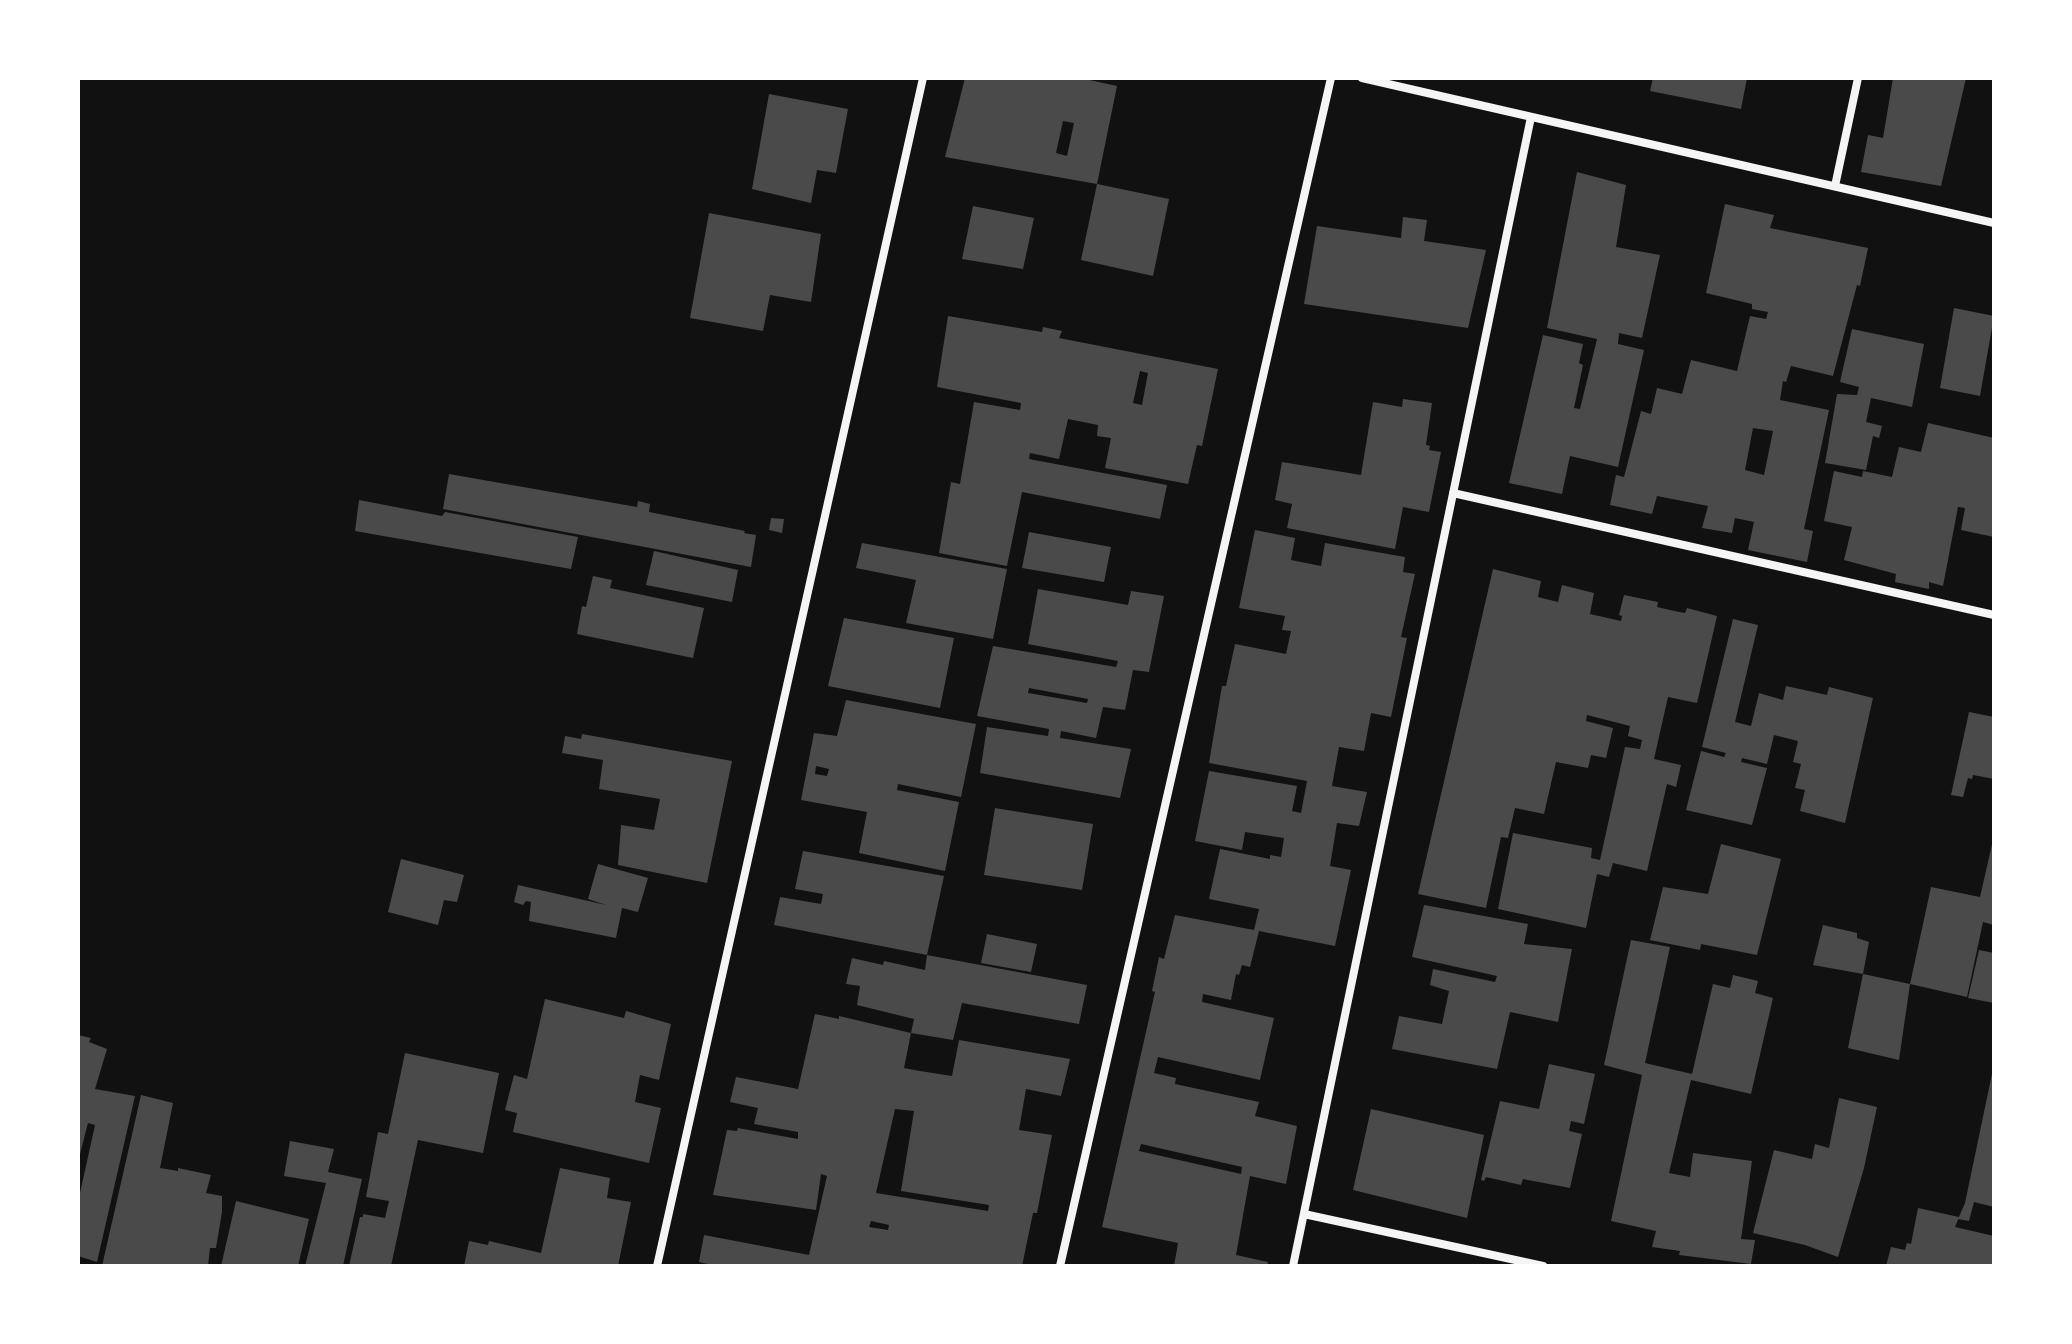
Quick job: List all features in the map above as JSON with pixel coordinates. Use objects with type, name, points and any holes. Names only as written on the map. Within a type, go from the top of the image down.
[{"type":"street","points":[[657,1266],[923,78]]},
{"type":"street","points":[[1060,1266],[1331,78]]},
{"type":"street","points":[[1362,78],[1994,223]]},
{"type":"street","points":[[1835,186],[1858,78]]},
{"type":"street","points":[[1293,1266],[1531,117]]},
{"type":"street","points":[[1453,493],[1994,615]]},
{"type":"street","points":[[1304,1214],[1543,1266]]},
{"type":"building","points":[[965,78],[1080,78],[1117,86],[1097,184],[945,157]],"holes":[[[1063,121],[1074,123],[1067,156],[1056,153]]]},
{"type":"building","points":[[1653,78],[1747,78],[1741,109],[1650,91]]},
{"type":"building","points":[[1893,78],[1966,78],[1941,186],[1861,172],[1868,135],[1883,138]]},
{"type":"building","points":[[769,94],[848,109],[836,173],[817,170],[811,203],[752,189]]},
{"type":"building","points":[[1577,172],[1626,185],[1616,247],[1660,255],[1642,338],[1619,333],[1618,344],[1644,350],[1618,467],[1570,456],[1562,494],[1509,483],[1543,335],[1583,344],[1579,363],[1583,365],[1574,408],[1580,409],[1597,339],[1547,328]]},
{"type":"building","points":[[1097,184],[1169,199],[1153,276],[1081,260]]},
{"type":"building","points":[[1725,204],[1774,215],[1770,228],[1868,248],[1833,376],[1791,366],[1786,382],[1783,381],[1780,400],[1829,410],[1804,529],[1813,531],[1807,562],[1748,550],[1754,522],[1735,518],[1732,533],[1702,528],[1708,506],[1657,496],[1652,514],[1610,505],[1616,475],[1624,477],[1641,411],[1651,414],[1657,388],[1682,394],[1691,360],[1737,371],[1750,316],[1766,319],[1768,312],[1752,309],[1752,304],[1706,293]],"holes":[[[1753,428],[1773,431],[1764,475],[1745,470]]]},
{"type":"building","points":[[973,206],[1034,218],[1023,269],[962,259]]},
{"type":"building","points":[[709,213],[821,234],[811,302],[770,295],[763,331],[690,318]]},
{"type":"building","points":[[1403,217],[1427,220],[1424,241],[1486,250],[1468,328],[1304,304],[1317,226],[1401,238]]},
{"type":"building","points":[[1954,308],[1994,316],[1980,396],[1940,388]]},
{"type":"building","points":[[948,316],[1042,332],[1043,327],[1062,331],[1059,338],[1218,369],[1202,446],[1197,445],[1188,484],[1105,468],[1111,438],[1097,436],[1098,425],[1068,419],[1059,459],[1030,453],[1029,459],[1167,485],[1160,519],[1022,492],[1007,566],[939,553],[951,482],[960,484],[974,402],[1020,410],[1021,403],[937,387]],"holes":[[[1140,371],[1148,373],[1142,405],[1133,403]]]},
{"type":"building","points":[[1852,329],[1924,344],[1912,407],[1871,398],[1866,422],[1882,426],[1879,438],[1873,436],[1866,470],[1825,463],[1837,394],[1857,395],[1859,387],[1840,382]]},
{"type":"building","points":[[1403,399],[1432,403],[1426,445],[1430,446],[1429,450],[1441,452],[1429,512],[1403,507],[1395,549],[1287,528],[1292,504],[1275,500],[1282,462],[1361,475],[1373,402],[1402,407]]},
{"type":"building","points":[[1928,423],[1994,438],[1994,537],[1961,530],[1965,508],[1958,507],[1943,586],[1929,582],[1929,589],[1895,582],[1896,574],[1844,560],[1852,527],[1824,521],[1834,471],[1862,477],[1863,471],[1892,477],[1899,447],[1921,452]]},
{"type":"building","points":[[449,474],[637,507],[638,501],[650,504],[649,512],[745,531],[756,535],[751,567],[443,509]]},
{"type":"building","points":[[359,500],[442,516],[445,512],[578,537],[571,569],[355,531]]},
{"type":"building","points":[[771,518],[784,519],[782,533],[769,530]]},
{"type":"building","points":[[1255,530],[1295,538],[1291,560],[1321,566],[1325,543],[1405,557],[1403,572],[1415,574],[1401,637],[1407,638],[1391,717],[1371,713],[1364,751],[1339,747],[1332,786],[1367,792],[1359,826],[1337,823],[1330,866],[1351,870],[1335,946],[1259,931],[1250,967],[1242,965],[1239,975],[1236,974],[1231,1000],[1203,994],[1202,1002],[1274,1018],[1260,1080],[1158,1057],[1154,1073],[1176,1078],[1175,1084],[1259,1102],[1255,1116],[1297,1126],[1286,1184],[1250,1176],[1236,1255],[1268,1262],[1267,1266],[1174,1266],[1178,1243],[1102,1227],[1155,992],[1152,991],[1159,957],[1164,959],[1175,915],[1254,930],[1259,909],[1209,899],[1220,849],[1270,859],[1270,855],[1281,857],[1284,838],[1245,832],[1242,850],[1195,841],[1209,771],[1297,786],[1292,811],[1301,813],[1307,781],[1209,763],[1222,686],[1226,686],[1235,644],[1286,654],[1291,631],[1282,630],[1285,616],[1239,608]],"holes":[[[1141,1144],[1242,1167],[1241,1174],[1139,1151]]]},
{"type":"building","points":[[1029,532],[1111,547],[1104,582],[1022,568]]},
{"type":"building","points":[[862,543],[1007,569],[993,639],[906,623],[916,580],[856,568]]},
{"type":"building","points":[[654,551],[738,570],[732,602],[646,585]]},
{"type":"building","points":[[1493,569],[1541,581],[1538,597],[1558,602],[1562,585],[1594,593],[1590,614],[1621,621],[1622,616],[1619,615],[1624,595],[1658,602],[1657,607],[1679,612],[1685,613],[1687,608],[1717,616],[1697,703],[1668,697],[1654,759],[1681,765],[1676,787],[1667,784],[1647,871],[1613,863],[1609,877],[1597,874],[1586,928],[1498,909],[1513,833],[1592,848],[1591,858],[1600,860],[1625,747],[1640,749],[1642,740],[1628,736],[1630,726],[1587,715],[1586,721],[1613,728],[1606,758],[1591,755],[1588,768],[1556,762],[1544,814],[1515,808],[1508,838],[1501,837],[1486,908],[1418,894]]},
{"type":"building","points":[[593,576],[612,580],[610,588],[704,608],[693,658],[577,634],[582,606],[586,607]]},
{"type":"building","points":[[1038,589],[1128,605],[1131,591],[1164,596],[1149,672],[1133,670],[1125,710],[1103,707],[1096,738],[1061,731],[1060,738],[1131,749],[1120,798],[980,773],[987,727],[1048,736],[1049,729],[977,716],[993,646],[1116,667],[1118,661],[1028,644]],"holes":[[[1029,688],[1088,699],[1087,703],[1028,693]]]},
{"type":"building","points":[[844,618],[954,638],[940,708],[828,686]]},
{"type":"building","points":[[1733,619],[1758,625],[1735,722],[1751,726],[1759,693],[1783,700],[1786,686],[1827,695],[1829,687],[1873,698],[1845,823],[1800,811],[1805,790],[1795,788],[1801,764],[1793,762],[1798,741],[1774,735],[1767,764],[1742,758],[1741,762],[1767,768],[1752,825],[1686,810],[1701,751],[1724,757],[1726,753],[1702,747]]},
{"type":"building","points":[[846,700],[976,724],[961,797],[898,784],[897,790],[959,802],[945,871],[859,853],[867,812],[801,800],[814,733],[837,736]],"holes":[[[816,766],[829,769],[827,776],[815,774]]]},
{"type":"building","points":[[1969,712],[1994,717],[1994,779],[1973,775],[1972,779],[1968,778],[1963,797],[1951,795]]},
{"type":"building","points":[[582,734],[732,761],[707,883],[618,865],[621,825],[654,830],[660,799],[599,789],[603,760],[562,753],[565,736],[581,739]]},
{"type":"building","points":[[995,808],[1093,824],[1082,890],[984,875]]},
{"type":"building","points":[[1993,840],[1994,925],[1983,922],[1967,997],[1910,984],[1931,887],[1980,897]]},
{"type":"building","points":[[1721,844],[1781,859],[1757,955],[1701,944],[1700,950],[1650,940],[1663,887],[1708,894]]},
{"type":"building","points":[[803,851],[944,876],[927,955],[774,925],[780,897],[821,904],[823,894],[795,889]]},
{"type":"building","points":[[401,859],[464,875],[457,902],[444,900],[438,925],[388,912]]},
{"type":"building","points":[[598,864],[648,878],[638,912],[622,908],[616,938],[529,921],[531,902],[526,901],[523,905],[514,902],[518,885],[606,905],[588,899]]},
{"type":"building","points":[[1424,905],[1528,924],[1524,944],[1572,949],[1558,1022],[1510,1012],[1497,1069],[1392,1049],[1399,1016],[1442,1024],[1449,991],[1430,985],[1433,969],[1495,982],[1497,976],[1412,957]]},
{"type":"building","points":[[1823,925],[1857,933],[1857,938],[1869,942],[1863,974],[1813,965]]},
{"type":"building","points":[[987,934],[1037,944],[1031,972],[981,963]]},
{"type":"building","points":[[1631,940],[1670,947],[1645,1063],[1692,1074],[1713,984],[1730,988],[1733,975],[1758,981],[1755,993],[1773,998],[1751,1094],[1691,1080],[1669,1173],[1690,1177],[1693,1153],[1752,1161],[1741,1239],[1755,1240],[1751,1264],[1679,1255],[1680,1251],[1652,1247],[1656,1231],[1611,1221],[1642,1075],[1604,1065]]},
{"type":"building","points":[[1979,950],[1994,953],[1994,1003],[1968,998]]},
{"type":"building","points":[[927,955],[1087,985],[1079,1024],[962,1003],[953,1040],[911,1033],[914,1019],[857,1005],[860,986],[846,984],[852,958],[925,970]]},
{"type":"building","points":[[1863,974],[1910,984],[1899,1060],[1848,1048]]},
{"type":"building","points":[[545,999],[624,1018],[626,1011],[671,1024],[659,1080],[640,1075],[635,1102],[661,1108],[649,1163],[513,1132],[517,1113],[505,1110],[514,1075],[527,1079]]},
{"type":"building","points":[[815,1014],[839,1019],[839,1016],[911,1033],[904,1068],[920,1071],[952,1076],[959,1040],[1070,1059],[1061,1096],[1026,1089],[1019,1130],[1052,1135],[1037,1213],[1033,1213],[1022,1266],[717,1266],[699,1262],[704,1235],[809,1255],[827,1176],[821,1174],[816,1210],[713,1195],[727,1130],[737,1131],[738,1128],[798,1139],[798,1132],[754,1124],[758,1108],[730,1102],[736,1077],[798,1089]],"holes":[[[895,1109],[914,1111],[901,1191],[989,1205],[988,1211],[876,1193]],[[871,1221],[889,1225],[888,1230],[869,1227]]]},
{"type":"building","points":[[78,1035],[91,1038],[89,1042],[107,1049],[95,1089],[135,1096],[97,1262],[78,1256],[78,1202],[95,1125],[88,1123],[78,1162]]},
{"type":"building","points":[[405,1053],[499,1073],[483,1153],[418,1140],[391,1266],[349,1266],[360,1217],[363,1214],[385,1218],[389,1201],[366,1197],[378,1132],[388,1134]]},
{"type":"building","points":[[1549,1064],[1595,1074],[1584,1124],[1571,1121],[1569,1131],[1582,1134],[1570,1188],[1523,1179],[1521,1185],[1486,1177],[1484,1181],[1481,1180],[1500,1101],[1539,1109]]},
{"type":"building","points":[[1993,1069],[1994,1207],[1974,1202],[1969,1221],[1958,1219],[1965,1203]]},
{"type":"building","points":[[141,1095],[173,1103],[160,1168],[178,1171],[178,1168],[211,1175],[206,1193],[222,1196],[216,1248],[210,1248],[208,1266],[102,1266]]},
{"type":"building","points":[[1839,1098],[1877,1107],[1864,1168],[1838,1257],[1805,1245],[1753,1233],[1774,1150],[1812,1159],[1815,1144],[1829,1148]]},
{"type":"building","points":[[1371,1109],[1484,1135],[1467,1218],[1353,1190]]},
{"type":"building","points":[[290,1141],[334,1149],[328,1172],[362,1179],[343,1266],[305,1266],[326,1183],[284,1176]]},
{"type":"building","points":[[560,1168],[610,1178],[607,1198],[631,1202],[618,1266],[464,1266],[469,1241],[488,1245],[489,1241],[541,1253]]},
{"type":"building","points":[[236,1201],[309,1219],[298,1266],[221,1266]]},
{"type":"building","points":[[1918,1208],[1959,1217],[1955,1227],[1994,1236],[1994,1266],[1886,1266],[1891,1247],[1905,1250],[1907,1243],[1911,1244]]}]
